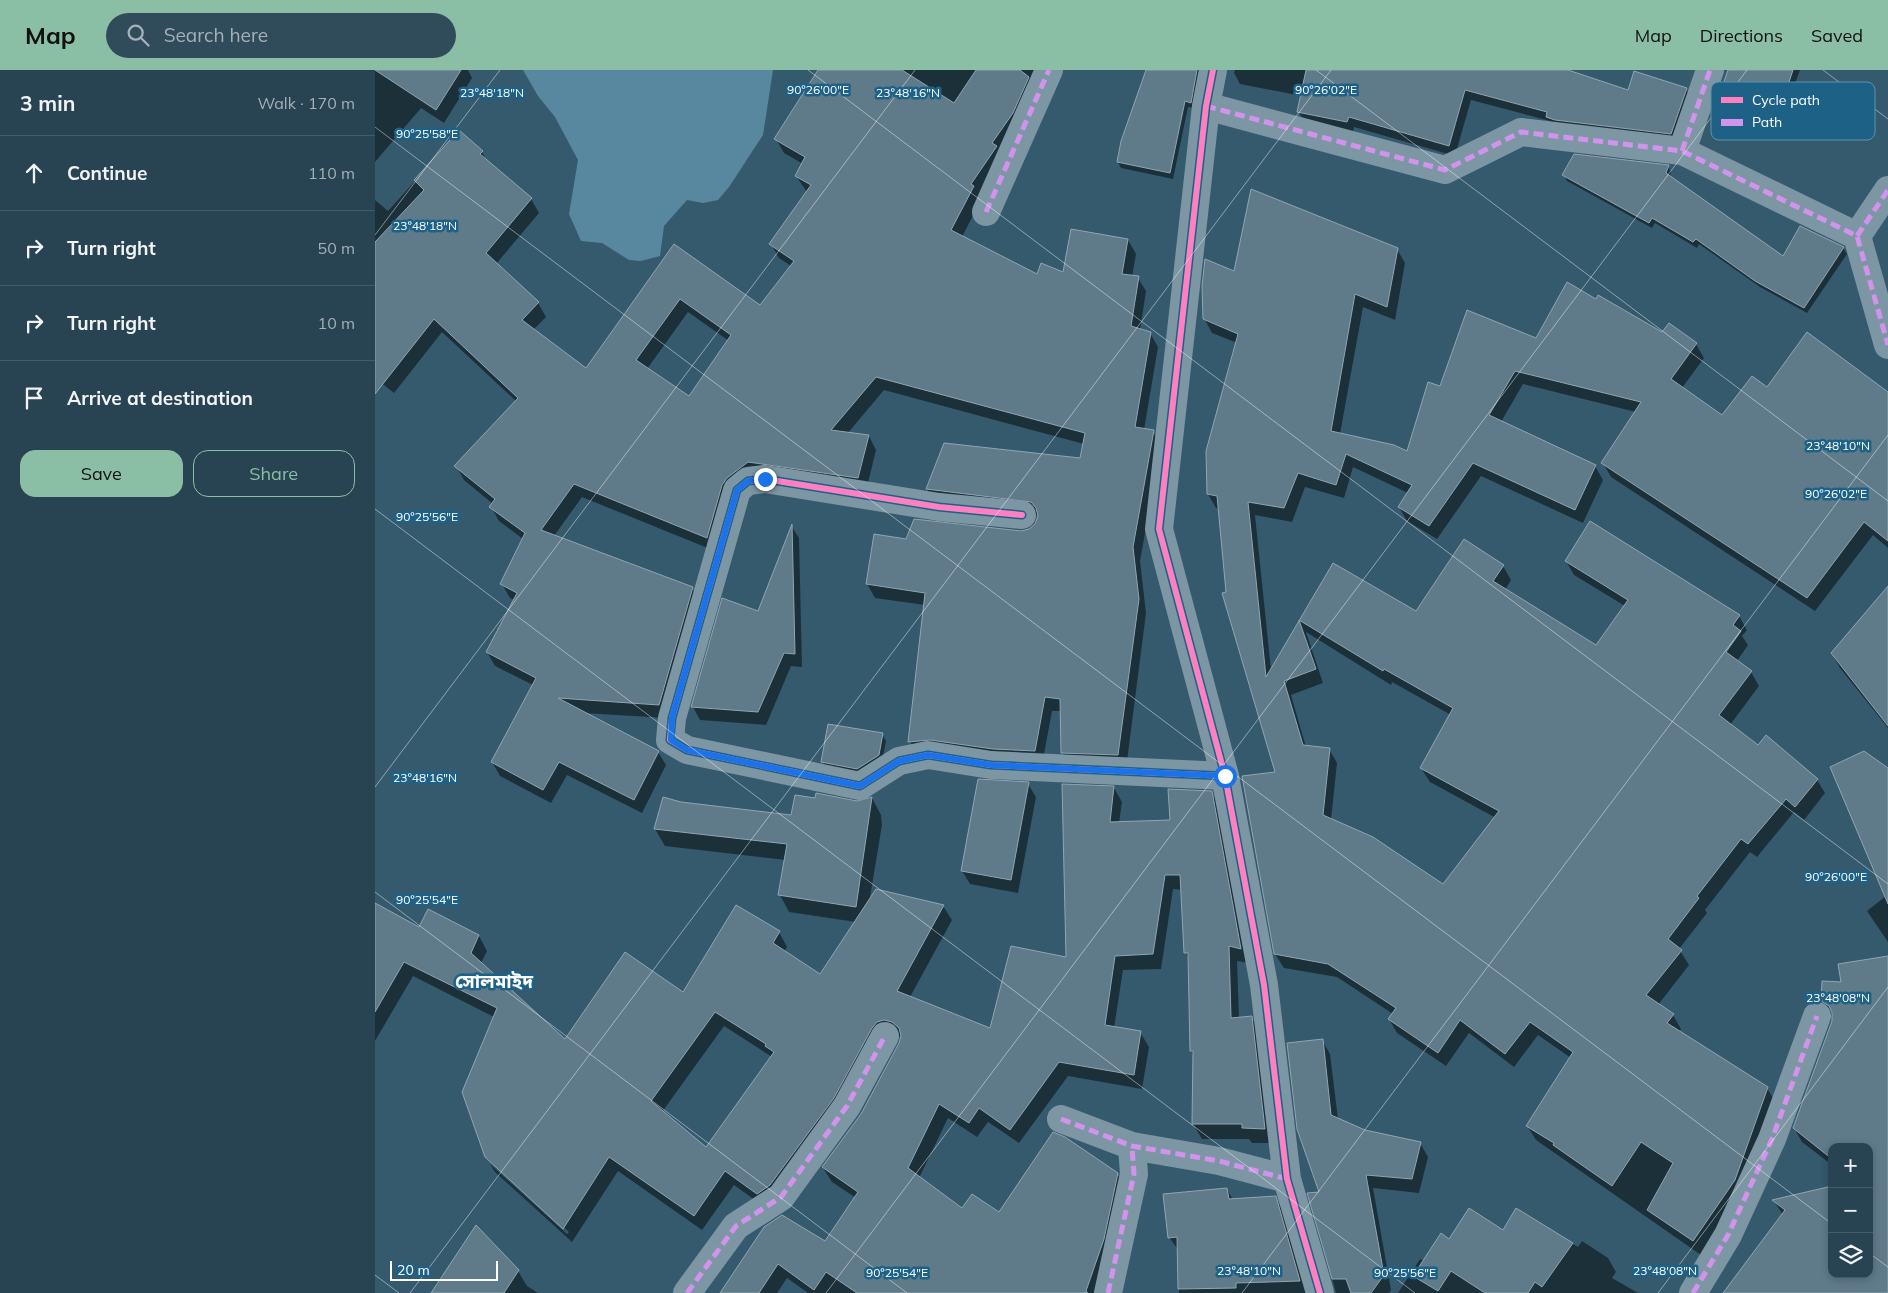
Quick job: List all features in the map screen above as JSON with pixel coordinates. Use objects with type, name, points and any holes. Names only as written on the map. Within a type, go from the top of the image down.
[{"type":"street","points":[[986,212],[1049,70]]},
{"type":"street","points":[[1213,70],[1206,106],[1159,530],[1225,776],[1264,984],[1287,1179],[1320,1293]]},
{"type":"street","points":[[1682,151],[1710,70]]},
{"type":"street","points":[[1206,106],[1445,170],[1521,132],[1682,151],[1857,236],[1888,345]]},
{"type":"street","points":[[1857,236],[1888,190]]},
{"type":"street","points":[[1022,515],[939,507],[765,479],[748,481],[737,490],[672,718],[671,740],[687,750],[860,786],[899,761],[928,755],[991,765],[1225,776]]},
{"type":"street","points":[[1693,1293],[1728,1235],[1772,1139],[1817,1016]]},
{"type":"street","points":[[687,1293],[736,1226],[781,1197],[847,1106],[885,1036]]},
{"type":"street","points":[[1061,1119],[1133,1146],[1219,1161],[1287,1179]]},
{"type":"street","points":[[1108,1293],[1134,1174],[1133,1146]]},
{"type":"water","points":[[523,70],[773,70],[763,135],[729,187],[718,200],[703,203],[687,200],[664,226],[660,256],[641,261],[629,260],[602,243],[581,241],[569,214],[578,160],[555,117],[538,96]]},
{"type":"building","points":[[375,70],[461,70],[436,110]]},
{"type":"building","points":[[818,70],[902,70],[954,103],[976,70],[1020,70],[1029,77],[1013,113],[992,143],[997,146],[971,184],[974,186],[951,230],[1037,274],[1041,263],[1063,272],[1071,229],[1128,239],[1122,274],[1139,276],[1131,326],[1151,332],[1135,427],[1154,430],[1133,547],[1139,599],[1118,755],[1061,753],[1060,699],[1045,697],[1035,751],[993,749],[930,740],[908,742],[925,593],[866,584],[874,534],[906,539],[914,519],[1021,531],[1029,529],[1035,524],[1038,516],[1036,508],[1031,502],[926,489],[944,443],[1080,458],[1085,433],[876,377],[831,430],[869,435],[858,478],[748,462],[727,478],[722,485],[707,538],[574,484],[541,530],[693,587],[659,705],[558,698],[659,751],[634,800],[559,762],[543,790],[491,762],[536,678],[486,652],[517,593],[500,584],[525,533],[489,507],[495,499],[454,466],[518,398],[434,319],[375,394],[375,242],[424,190],[414,180],[459,130],[483,151],[480,154],[532,198],[486,253],[539,302],[522,320],[586,368],[674,244],[760,305],[794,261],[769,244],[811,185],[795,176],[805,157],[774,139]],"holes":[[[680,299],[731,335],[689,396],[636,360]]]},
{"type":"building","points":[[1146,70],[1197,70],[1191,103],[1185,101],[1170,173],[1117,162],[1121,141]]},
{"type":"building","points":[[1306,70],[1568,70],[1628,90],[1634,71],[1687,88],[1671,134],[1555,120],[1546,117],[1547,112],[1465,90],[1449,146],[1349,117],[1347,122],[1297,112]]},
{"type":"building","points":[[1728,70],[1793,70],[1789,82],[1724,82]]},
{"type":"building","points":[[1574,154],[1669,165],[1666,173],[1783,256],[1800,226],[1844,247],[1804,308],[1755,281],[1696,239],[1693,242],[1652,218],[1649,223],[1562,175]]},
{"type":"building","points":[[1251,189],[1398,248],[1387,307],[1355,294],[1331,431],[1394,445],[1407,451],[1428,382],[1440,386],[1467,310],[1536,338],[1567,282],[1596,299],[1598,295],[1662,332],[1669,323],[1697,343],[1671,379],[1722,415],[1752,376],[1767,387],[1807,332],[1888,392],[1888,541],[1864,522],[1807,598],[1601,463],[1641,402],[1515,371],[1489,415],[1596,465],[1575,510],[1473,463],[1429,526],[1398,507],[1412,485],[1346,454],[1336,485],[1298,473],[1284,508],[1248,502],[1266,677],[1299,621],[1316,669],[1284,681],[1303,745],[1330,748],[1323,815],[1373,837],[1443,884],[1499,811],[1420,768],[1453,708],[1384,669],[1383,671],[1299,620],[1333,563],[1416,611],[1464,539],[1504,565],[1493,581],[1596,645],[1628,600],[1565,561],[1590,521],[1740,615],[1733,625],[1741,631],[1726,652],[1752,671],[1719,715],[1758,745],[1766,735],[1818,779],[1795,807],[1786,799],[1748,844],[1741,839],[1697,896],[1699,898],[1668,939],[1682,950],[1646,995],[1674,1014],[1667,1023],[1768,1087],[1735,1180],[1693,1241],[1647,1210],[1673,1163],[1641,1142],[1612,1186],[1553,1145],[1554,1143],[1526,1126],[1573,1052],[1530,1022],[1505,1054],[1460,1020],[1438,1053],[1388,1019],[1396,1008],[1328,964],[1274,954],[1242,776],[1275,772],[1222,593],[1226,592],[1217,496],[1207,494],[1206,451],[1238,334],[1203,319],[1202,286],[1205,259],[1234,271]]},
{"type":"building","points":[[792,524],[795,654],[784,653],[758,712],[691,707],[722,598],[758,611]]},
{"type":"building","points":[[1888,586],[1888,726],[1831,653]]},
{"type":"building","points":[[828,724],[883,733],[879,755],[857,769],[821,762]]},
{"type":"building","points":[[1864,751],[1888,768],[1888,904],[1830,767]]},
{"type":"building","points":[[978,779],[1029,782],[1011,880],[961,871]]},
{"type":"building","points":[[1062,784],[1114,786],[1110,822],[1170,820],[1168,789],[1212,791],[1241,949],[1229,946],[1231,1018],[1252,1016],[1265,1129],[1242,1128],[1242,1124],[1192,1124],[1193,1051],[1190,1051],[1188,953],[1184,953],[1180,875],[1165,875],[1153,954],[1115,956],[1105,1025],[1141,1031],[1134,1075],[1059,1062],[1010,1130],[979,1108],[969,1123],[939,1104],[908,1168],[962,1208],[972,1194],[999,1212],[1053,1132],[1065,1137],[1118,1173],[1104,1239],[1086,1291],[1088,1293],[857,1293],[826,1272],[814,1290],[778,1264],[759,1293],[720,1293],[764,1227],[782,1215],[825,1241],[858,1192],[822,1167],[861,1114],[899,1043],[901,1036],[899,1028],[892,1022],[884,1020],[877,1022],[872,1028],[834,1098],[770,1185],[757,1194],[725,1171],[694,1216],[609,1157],[563,1229],[485,1157],[462,1092],[497,1008],[404,962],[375,1012],[375,903],[419,927],[428,909],[479,935],[471,953],[565,1039],[625,952],[683,992],[736,905],[780,931],[773,943],[820,974],[876,889],[944,905],[897,991],[990,1028],[1011,946],[1066,957]],"holes":[[[715,1012],[766,1044],[765,1046],[774,1052],[706,1147],[651,1101]]]},
{"type":"building","points":[[816,793],[857,801],[872,797],[856,907],[778,895],[787,844],[654,829],[663,797],[681,802],[791,815],[795,795],[815,798]]},
{"type":"building","points":[[1888,956],[1888,1293],[1723,1293],[1785,1210],[1772,1200],[1828,1187],[1828,1278],[1873,1278],[1873,1143],[1828,1143],[1828,1156],[1793,1128],[1832,1021],[1832,1013],[1829,1006],[1821,1001],[1822,981],[1841,982],[1838,964]]},
{"type":"building","points":[[1323,1039],[1331,1115],[1365,1130],[1421,1142],[1412,1179],[1366,1175],[1384,1275],[1371,1293],[1351,1293],[1346,1279],[1332,1279],[1307,1193],[1319,1192],[1297,1129],[1287,1043]]},
{"type":"building","points":[[1227,1188],[1229,1199],[1276,1196],[1300,1281],[1236,1283],[1236,1288],[1178,1289],[1177,1237],[1168,1238],[1163,1194]]},
{"type":"building","points":[[1469,1208],[1503,1230],[1516,1208],[1573,1243],[1542,1287],[1535,1282],[1528,1293],[1485,1293],[1451,1271],[1438,1291],[1413,1276],[1441,1233],[1449,1239]]},
{"type":"building","points":[[476,1225],[519,1270],[504,1293],[431,1293]]},
{"type":"marked path","points":[[986,212],[1049,70]]},
{"type":"marked path","points":[[1682,151],[1710,70]]},
{"type":"marked path","points":[[1206,106],[1445,170],[1521,132],[1682,151],[1857,236],[1888,345]]},
{"type":"marked path","points":[[1857,236],[1888,190]]},
{"type":"marked path","points":[[1693,1293],[1728,1235],[1772,1139],[1817,1016]]},
{"type":"marked path","points":[[687,1293],[736,1226],[781,1197],[847,1106],[885,1036]]},
{"type":"marked path","points":[[1061,1119],[1132,1146],[1219,1161],[1287,1179]]},
{"type":"marked path","points":[[1108,1293],[1134,1174],[1132,1146]]},
{"type":"cycle path","points":[[1213,70],[1206,106],[1159,529],[1225,776],[1264,985],[1287,1179],[1320,1293]]},
{"type":"cycle path","points":[[1022,515],[939,507],[765,479],[748,481],[737,490],[672,718],[670,740],[687,750],[860,786],[899,761],[928,755],[991,765],[1225,776]]},
{"type":"district","name":"সোলমাইদ","points":[[494,981]]},
{"type":"route","points":[[765,479],[748,481],[737,490],[672,718],[671,740],[687,750],[860,786],[899,761],[928,755],[991,765],[1225,776]]}]
